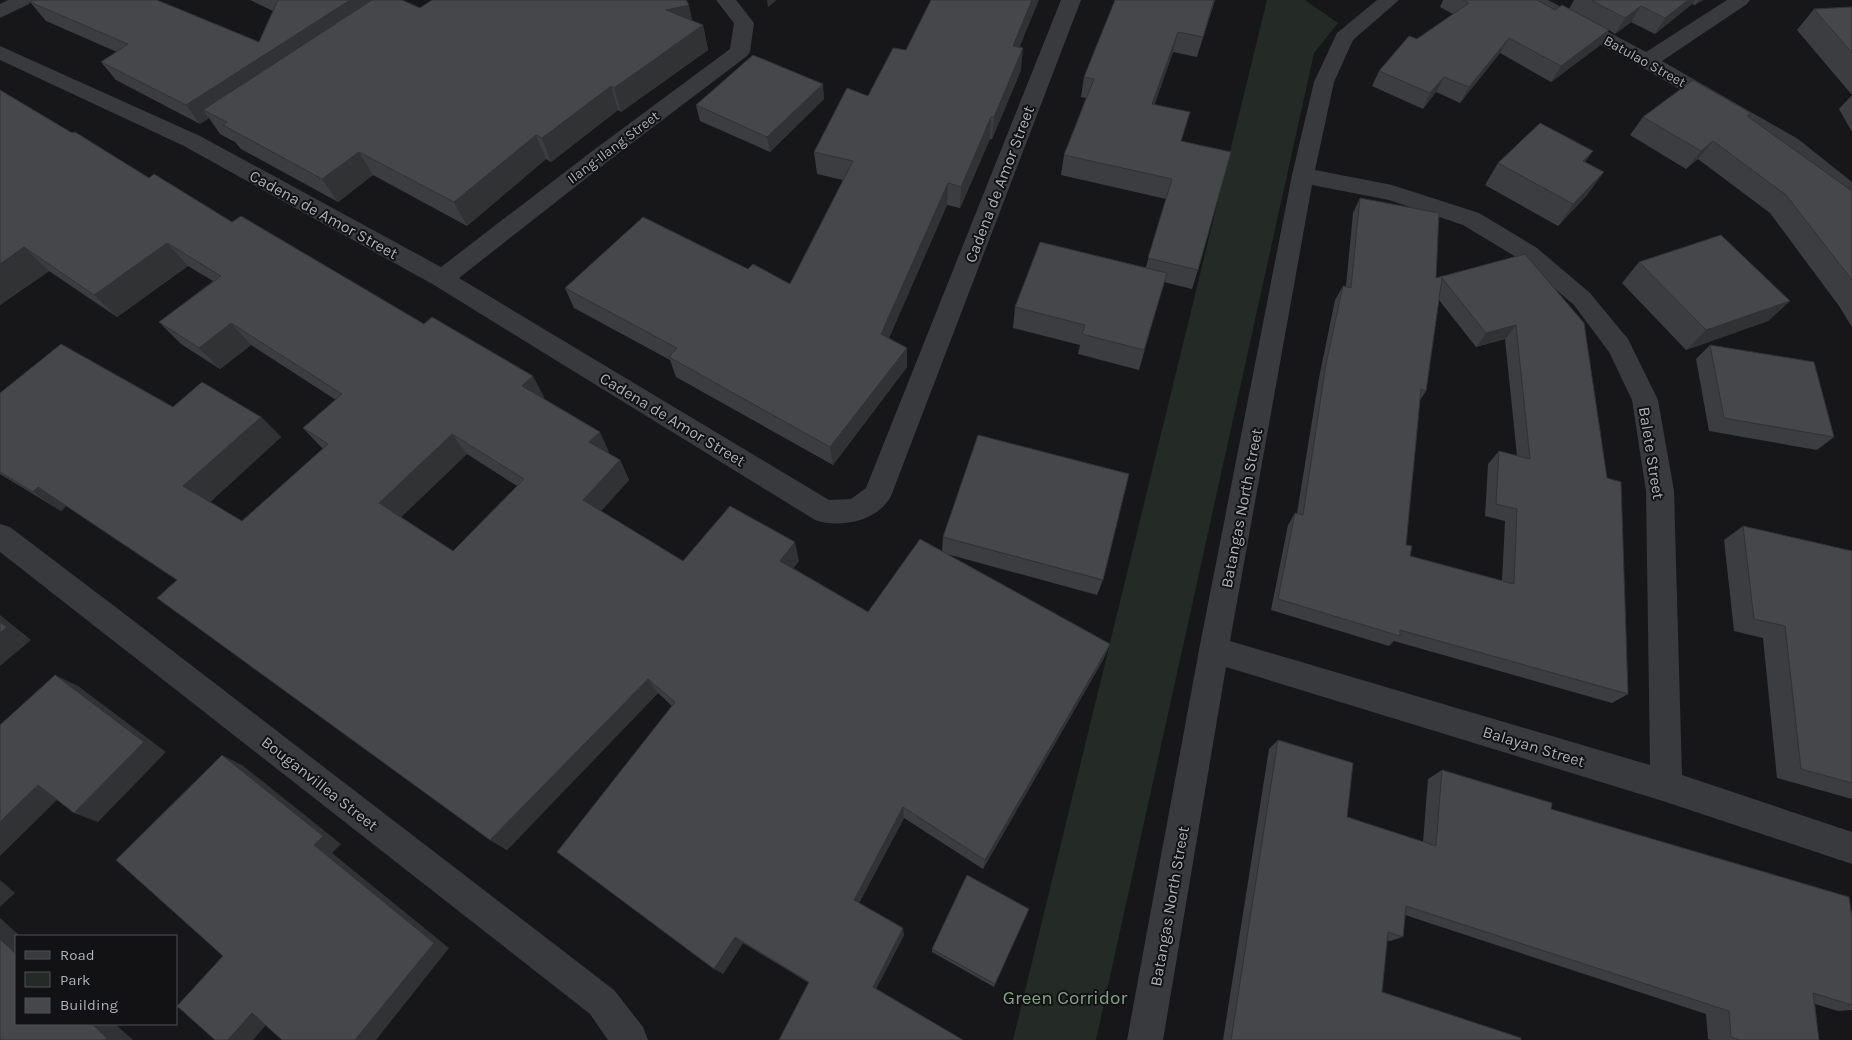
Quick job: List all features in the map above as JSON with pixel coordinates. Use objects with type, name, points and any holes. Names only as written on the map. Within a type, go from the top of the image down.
[{"type":"street","points":[[0,12],[22,0]]},
{"type":"street","name":"Ilang-Ilang Street","points":[[442,279],[599,157],[740,52],[744,23],[726,0]]},
{"type":"street","name":"Cadena de Amor Street","points":[[0,52],[200,136],[442,279],[825,512],[856,510],[876,496],[1071,0]]},
{"type":"street","name":"Batangas North Street","points":[[1145,1040],[1214,650],[1303,175],[1324,82],[1344,37],[1389,0]]},
{"type":"street","name":"Batulao Street","points":[[1533,0],[1647,61],[1790,144],[1852,194]]},
{"type":"street","points":[[1647,61],[1740,0]]},
{"type":"street","name":"Balete Street","points":[[1303,175],[1392,192],[1470,219],[1529,254],[1582,299],[1619,346],[1645,400],[1660,491],[1666,786]]},
{"type":"street","name":"Bouganvillea Street","points":[[0,536],[602,1002],[630,1040]]},
{"type":"street","name":"Balayan Street","points":[[1214,650],[1666,786],[1852,848]]},
{"type":"green space","name":"Green Corridor","points":[[1267,0],[1305,0],[1338,23],[1314,53],[1096,1040],[1013,1040]]},
{"type":"building","points":[[33,0],[157,0],[259,42],[278,0],[350,0],[186,105],[101,62],[128,44],[30,2]]},
{"type":"building","points":[[372,0],[402,0],[420,8],[432,0],[686,0],[689,5],[666,10],[703,25],[614,88],[611,86],[542,138],[536,135],[454,202],[359,152],[322,179],[223,125],[227,122],[203,110]]},
{"type":"building","points":[[931,0],[1032,0],[1013,46],[1023,48],[994,117],[991,117],[961,187],[948,183],[881,334],[907,348],[830,447],[669,357],[677,348],[565,288],[643,217],[748,269],[753,264],[790,284],[853,161],[814,152],[847,88],[868,96],[893,48],[906,50]]},
{"type":"building","points":[[1115,0],[1214,0],[1203,37],[1178,32],[1152,104],[1190,112],[1181,141],[1231,152],[1198,270],[1148,258],[1172,179],[1064,155],[1094,79],[1084,77]]},
{"type":"building","points":[[1463,0],[1537,0],[1555,10],[1562,5],[1609,30],[1561,66],[1509,38],[1469,87],[1444,77],[1430,93],[1379,71],[1409,36],[1417,39],[1469,3]]},
{"type":"building","points":[[1591,0],[1688,0],[1665,18],[1641,6],[1625,18]]},
{"type":"building","points":[[1852,7],[1852,53],[1814,9]]},
{"type":"building","points":[[753,55],[823,84],[767,137],[696,105]]},
{"type":"building","points":[[1693,80],[1751,113],[1747,116],[1852,191],[1852,280],[1786,195],[1713,141],[1701,151],[1643,117]]},
{"type":"building","points":[[0,90],[72,133],[75,132],[149,178],[154,174],[232,222],[241,216],[424,324],[432,317],[533,376],[522,386],[600,432],[589,442],[620,460],[583,500],[683,561],[730,506],[795,542],[780,561],[868,612],[920,539],[1110,644],[985,860],[903,807],[854,900],[903,928],[873,987],[963,1040],[779,1040],[809,982],[735,937],[714,969],[557,852],[675,702],[648,679],[490,840],[157,598],[177,580],[38,487],[33,492],[0,472],[0,393],[61,344],[173,407],[202,382],[261,417],[183,486],[242,521],[328,444],[303,428],[342,394],[231,323],[199,348],[159,322],[221,276],[167,243],[94,295],[24,247],[0,264]],"holes":[[[452,434],[524,479],[453,551],[379,503]]]},
{"type":"building","points":[[1540,123],[1593,151],[1583,161],[1604,172],[1573,204],[1498,163]]},
{"type":"building","points":[[1360,198],[1439,213],[1436,278],[1525,254],[1584,323],[1607,478],[1621,482],[1628,694],[1400,630],[1400,636],[1278,599],[1295,513],[1303,515],[1326,364],[1343,286],[1351,288]],"holes":[[[1442,278],[1486,333],[1516,325],[1530,459],[1499,451],[1496,504],[1517,509],[1514,584],[1410,556],[1412,546],[1406,545],[1421,389],[1426,391]]]},
{"type":"building","points":[[1721,235],[1790,301],[1706,330],[1639,262]]},
{"type":"building","points":[[1040,242],[1167,273],[1144,350],[1082,334],[1085,325],[1015,307]]},
{"type":"building","points":[[1710,345],[1814,362],[1834,437],[1724,418]]},
{"type":"building","points":[[978,435],[1129,474],[1103,580],[943,537]]},
{"type":"building","points":[[1743,526],[1852,551],[1852,783],[1801,769],[1785,626],[1754,619]]},
{"type":"building","points":[[0,622],[7,627],[0,633]]},
{"type":"building","points":[[55,675],[144,742],[74,813],[38,785],[0,822],[0,725]]},
{"type":"building","points":[[1278,740],[1353,763],[1347,817],[1436,846],[1442,770],[1552,803],[1551,809],[1849,897],[1852,917],[1852,1005],[1813,993],[1819,1040],[1740,1040],[1731,1037],[1729,1011],[1406,906],[1403,937],[1388,932],[1382,992],[1521,1038],[1521,1040],[1231,1040]]},
{"type":"building","points":[[222,755],[323,836],[314,845],[434,943],[355,1040],[282,1040],[252,1013],[228,1040],[215,1040],[178,1005],[223,956],[116,860]]},
{"type":"building","points":[[967,875],[1029,909],[995,984],[932,949]]},
{"type":"building","points":[[0,939],[15,953],[15,1025],[93,1025],[107,1038],[105,1040],[0,1040]]}]
